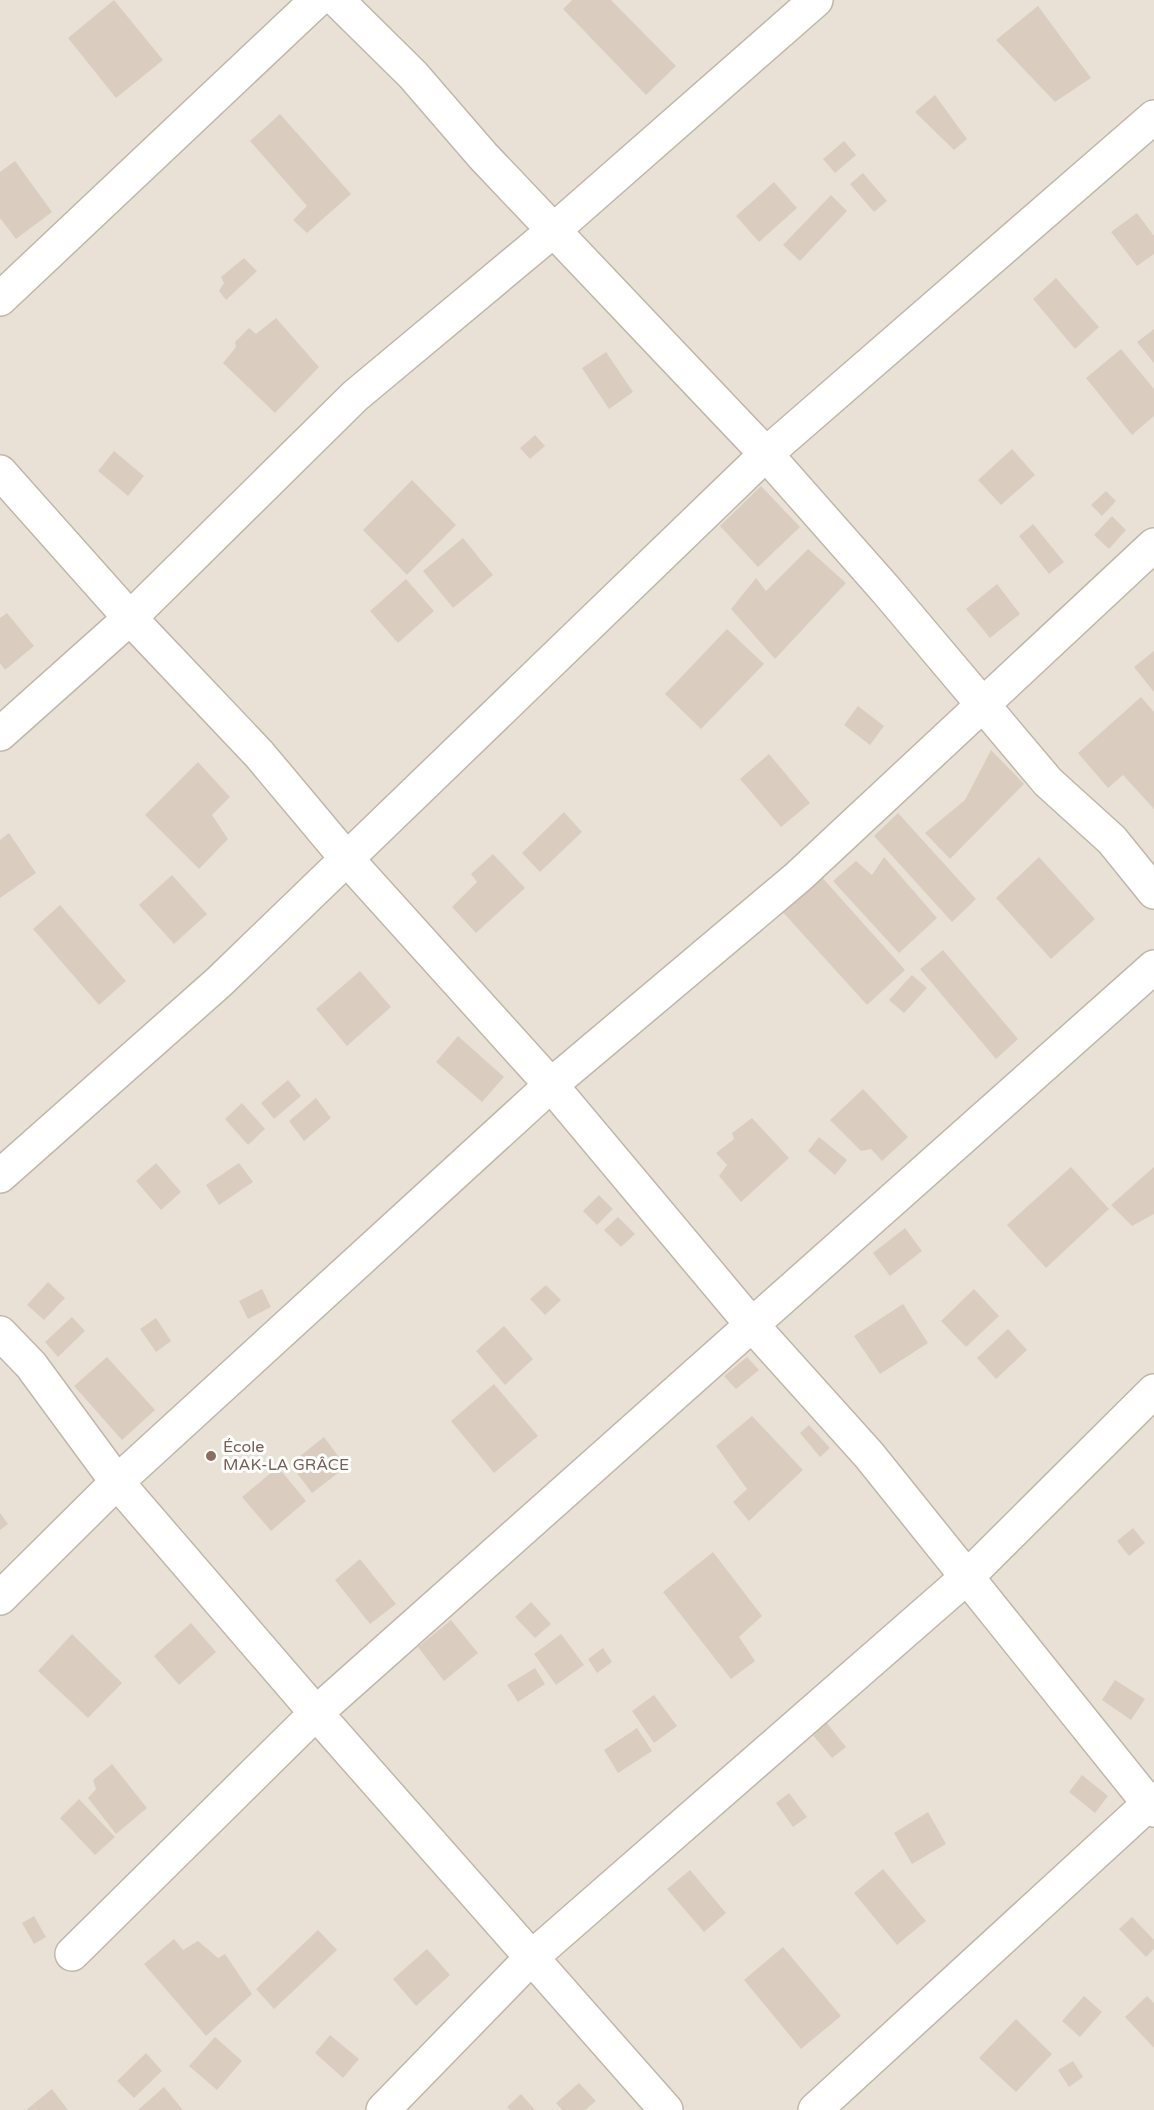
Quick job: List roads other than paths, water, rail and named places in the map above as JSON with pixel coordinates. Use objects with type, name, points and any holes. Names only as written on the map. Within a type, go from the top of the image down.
[{"type":"street","points":[[0,299],[316,0]]},
{"type":"street","points":[[337,0],[413,75],[483,156],[766,454],[886,590],[1048,782],[1112,840],[1154,892]]},
{"type":"street","points":[[0,734],[130,618],[356,396],[554,230],[816,0]]},
{"type":"street","points":[[0,1176],[219,982],[766,454],[1154,117]]},
{"type":"street","points":[[0,472],[130,618],[259,754],[347,858],[551,1085],[752,1325],[869,1455],[1152,1804],[815,2110]]},
{"type":"street","points":[[0,1598],[117,1482],[551,1085],[798,877],[980,704],[1154,544]]},
{"type":"street","points":[[72,1954],[316,1713],[1154,967]]},
{"type":"street","points":[[0,1333],[31,1365],[117,1482],[316,1713],[666,2110]]},
{"type":"street","points":[[383,2110],[532,1957],[967,1577],[1154,1391]]},
{"type":"place","name":"École MAK-LA GRÂCE","points":[[211,1456]]}]
